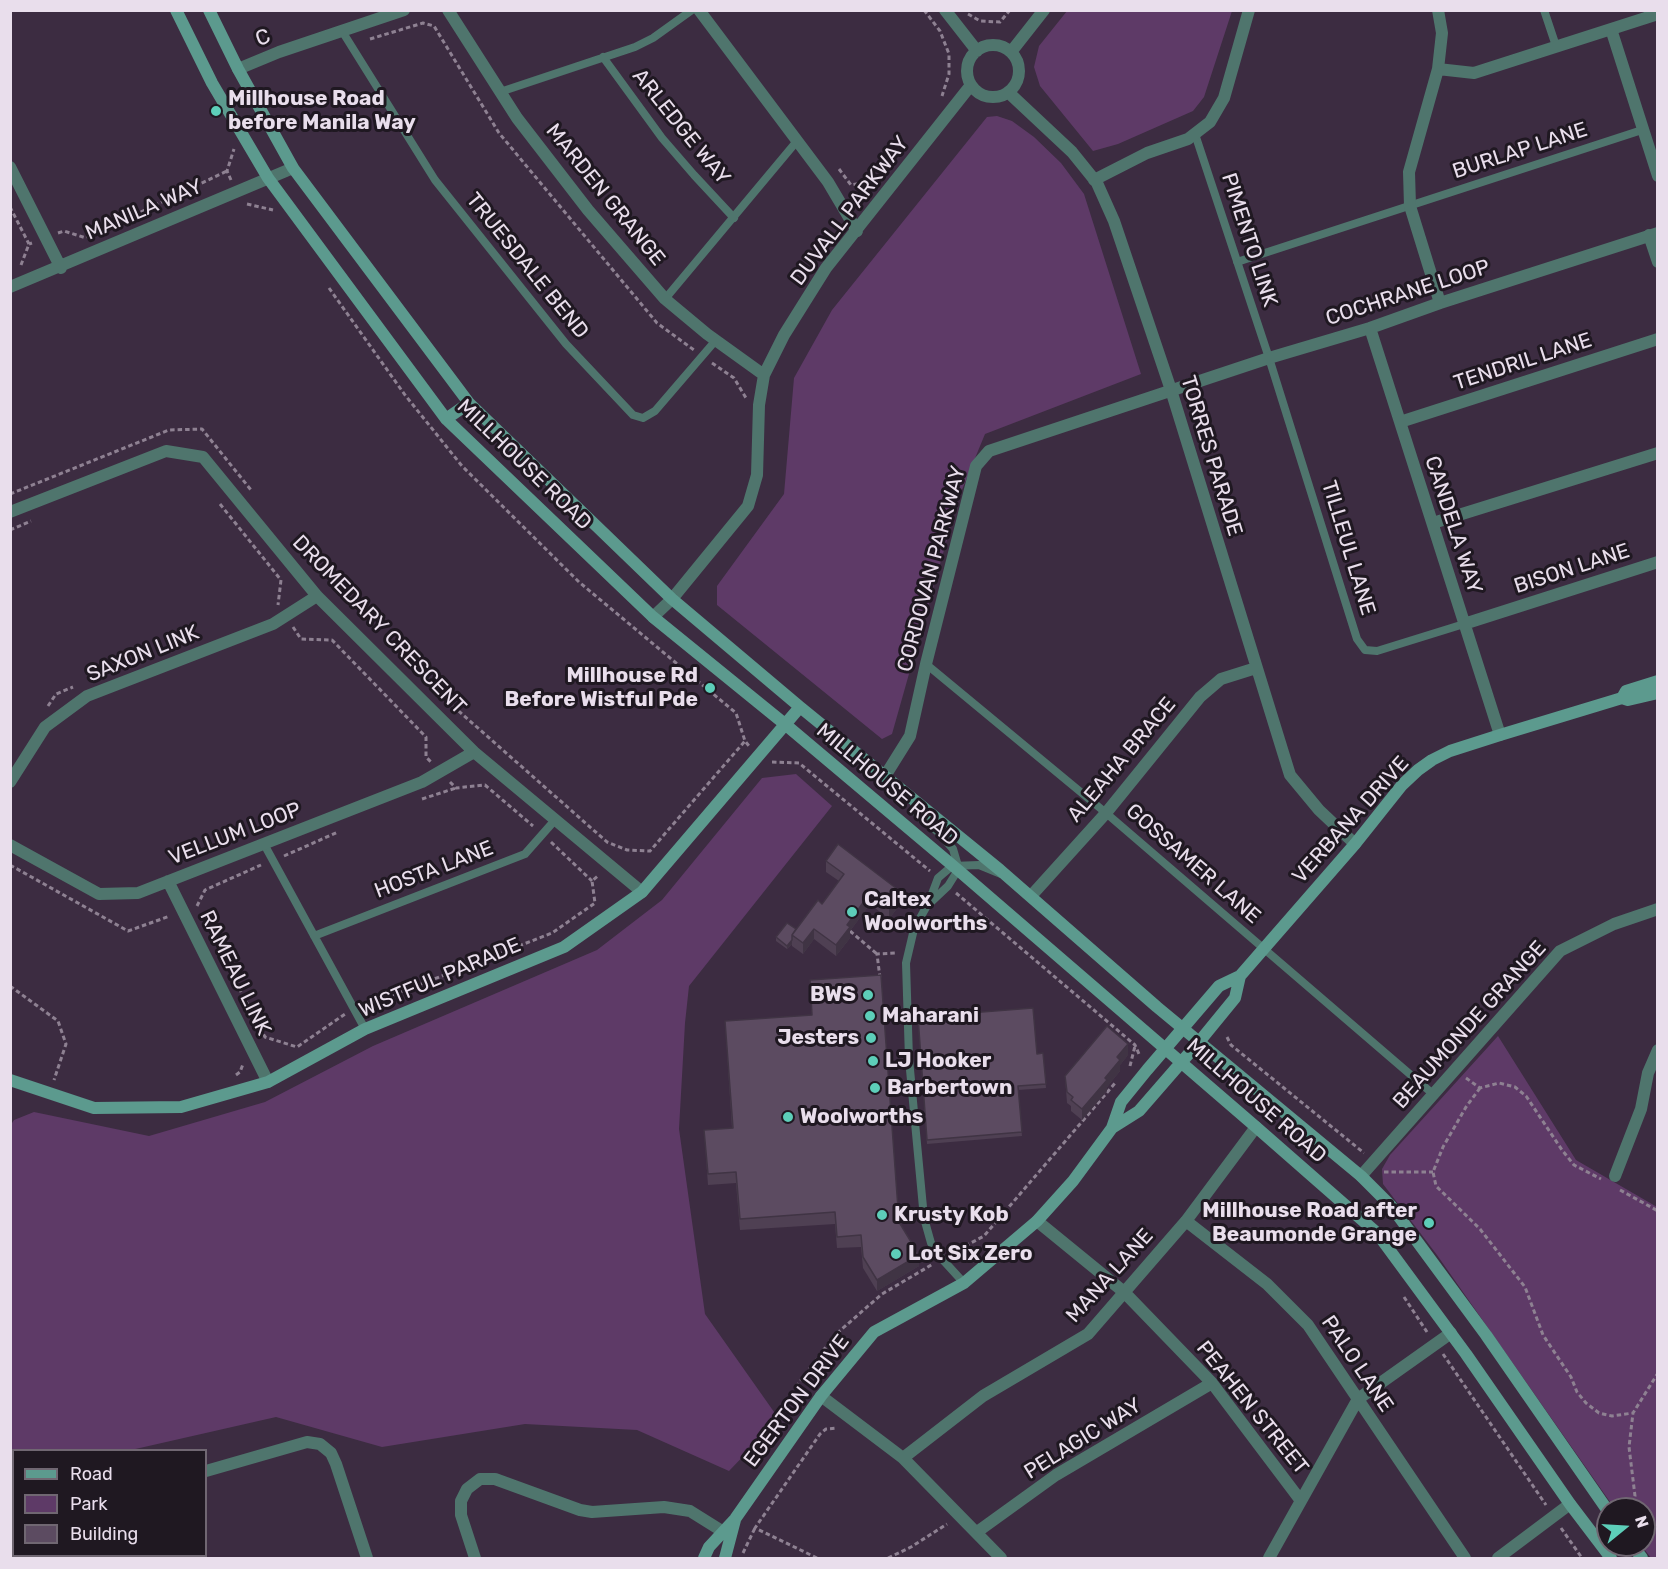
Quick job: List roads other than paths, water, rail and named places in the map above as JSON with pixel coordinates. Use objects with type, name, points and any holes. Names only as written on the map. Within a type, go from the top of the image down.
[{"type":"main road","name":"MILLHOUSE ROAD","points":[[176,10],[212,83],[268,178],[446,419],[653,617],[956,868],[1377,1233],[1611,1558]]},
{"type":"main road","name":"MILLHOUSE ROAD","points":[[209,10],[238,69],[293,168],[469,403],[672,599],[1031,896],[1183,1029],[1361,1176],[1391,1206],[1486,1335],[1598,1497]]},
{"type":"main road","points":[[446,419],[469,403]]},
{"type":"main road","name":"VERBANA DRIVE","points":[[1622,698],[1626,691],[1658,681]]},
{"type":"main road","name":"VERBANA DRIVE","points":[[1166,1049],[1219,986],[1240,976],[1355,844],[1402,785],[1418,770],[1432,760],[1450,752],[1500,735],[1622,698],[1628,700],[1658,693]]},
{"type":"main road","name":"WISTFUL PARADE","points":[[10,1080],[94,1108],[181,1107],[268,1082],[364,1029],[564,947],[642,892],[800,707]]},
{"type":"main road","name":"VERBANA DRIVE","points":[[1182,1063],[1235,998],[1240,976]]},
{"type":"main road","name":"EGERTON DRIVE","points":[[725,1558],[727,1534],[735,1519],[821,1396],[874,1332],[964,1282],[1037,1221],[1073,1181],[1112,1128],[1121,1102],[1166,1049]]},
{"type":"main road","name":"EGERTON DRIVE","points":[[1112,1128],[1139,1111],[1182,1063]]},
{"type":"main road","name":"EGERTON DRIVE","points":[[704,1558],[709,1547],[727,1534]]},
{"type":"street","name":"C","points":[[238,69],[279,52],[404,10]]},
{"type":"street","name":"MARDEN GRANGE","points":[[448,10],[518,118],[588,210],[665,299],[764,375]]},
{"type":"street","points":[[699,10],[828,182],[857,231]]},
{"type":"street","points":[[945,10],[977,51]]},
{"type":"street","points":[[1011,52],[1044,10]]},
{"type":"street","points":[[1094,180],[1147,153],[1188,139],[1210,122],[1224,98],[1249,10]]},
{"type":"street","points":[[1438,10],[1443,33],[1438,69],[1409,172],[1410,206],[1440,303]]},
{"type":"street","points":[[1438,69],[1474,73],[1654,14]]},
{"type":"street","points":[[1611,29],[1658,176]]},
{"type":"street","points":[[994,45],[1011,52],[1018,63],[1019,72],[1016,83],[1008,92],[992,97],[982,94],[971,85],[967,70],[970,59],[977,51],[985,46],[994,45]]},
{"type":"street","name":"DUVALL PARKWAY","points":[[653,617],[672,599],[748,506],[757,475],[759,405],[764,375],[784,335],[826,268],[971,85]]},
{"type":"street","name":"TORRES PARADE","points":[[1008,92],[1072,153],[1094,180],[1114,221],[1171,390],[1290,776],[1319,810],[1355,844]]},
{"type":"street","points":[[10,166],[61,268]]},
{"type":"street","name":"MANILA WAY","points":[[10,287],[61,268],[293,168]]},
{"type":"street","points":[[1653,234],[1658,262]]},
{"type":"street","name":"COCHRANE LOOP","points":[[1171,390],[1370,328],[1653,234]]},
{"type":"street","name":"CANDELA WAY","points":[[1370,328],[1500,735]]},
{"type":"street","name":"TENDRIL LANE","points":[[1400,422],[1658,339]]},
{"type":"street","name":"CORDOVAN PARKWAY","points":[[885,776],[910,736],[976,466],[989,451],[1171,390]]},
{"type":"street","name":"DROMEDARY CRESCENT","points":[[10,512],[166,451],[203,457],[317,596],[474,752],[642,892]]},
{"type":"street","points":[[1433,523],[1658,453]]},
{"type":"street","name":"BISON LANE","points":[[1464,624],[1658,562]]},
{"type":"street","name":"SAXON LINK","points":[[10,782],[45,727],[87,696],[273,624],[317,596]]},
{"type":"street","name":"ALEAHA BRACE","points":[[1031,896],[1106,813],[1200,697],[1221,679],[1256,668]]},
{"type":"street","name":"VELLUM LOOP","points":[[10,845],[99,894],[138,892],[422,782],[474,752]]},
{"type":"street","name":"RAMEAU LINK","points":[[168,881],[268,1082]]},
{"type":"street","name":"BEAUMONDE GRANGE","points":[[1361,1176],[1560,951],[1614,924],[1658,909]]},
{"type":"street","points":[[1615,1176],[1641,1109],[1648,1073],[1658,1050]]},
{"type":"street","name":"MANA LANE","points":[[903,1458],[983,1396],[1088,1334],[1186,1221],[1256,1127]]},
{"type":"street","name":"PEAHEN STREET","points":[[1037,1221],[1124,1292],[1212,1383],[1301,1500]]},
{"type":"street","name":"PALO LANE","points":[[1186,1221],[1267,1284],[1308,1325],[1465,1558]]},
{"type":"street","points":[[1269,1558],[1358,1399],[1451,1333]]},
{"type":"street","name":"PELAGIC WAY","points":[[977,1533],[1056,1475],[1212,1383]]},
{"type":"street","points":[[821,1396],[903,1458],[1001,1558]]},
{"type":"street","points":[[207,1471],[307,1442],[320,1444],[330,1453],[336,1464],[367,1558]]},
{"type":"street","points":[[475,1558],[461,1515],[461,1501],[467,1489],[480,1479],[495,1479],[586,1511],[607,1512],[664,1507],[690,1511],[727,1534]]},
{"type":"street","points":[[1498,1558],[1570,1504]]},
{"type":"lane","points":[[500,92],[635,47],[653,38],[692,10]]},
{"type":"lane","points":[[1544,10],[1556,46]]},
{"type":"lane","name":"TRUESDALE BEND","points":[[342,32],[435,180],[566,344],[633,415],[643,418],[656,411],[716,340]]},
{"type":"lane","name":"ARLEDGE WAY","points":[[603,57],[662,138],[734,218]]},
{"type":"lane","name":"BURLAP LANE","points":[[1237,262],[1642,130]]},
{"type":"lane","name":"PIMENTO LINK","points":[[1195,134],[1269,358]]},
{"type":"lane","points":[[665,299],[797,141]]},
{"type":"lane","name":"TILLEUL LANE","points":[[1269,358],[1357,639],[1365,650],[1377,651],[1464,624]]},
{"type":"lane","name":"GOSSAMER LANE","points":[[926,664],[1106,813],[1433,1094]]},
{"type":"lane","points":[[912,798],[918,816],[939,833],[953,849],[956,868],[948,886],[929,903]]},
{"type":"lane","name":"HOSTA LANE","points":[[314,936],[525,854],[555,820]]},
{"type":"lane","points":[[264,844],[364,1029]]},
{"type":"lane","points":[[964,1282],[942,1259],[932,1243],[924,1218],[907,1021],[906,963],[914,929],[929,903],[938,878],[956,868],[980,865],[1007,876]]},
{"type":"place","name":"Millhouse Road before Manila Way","points":[[216,111]]},
{"type":"place","name":"Millhouse Rd Before Wistful Pde","points":[[710,688]]},
{"type":"place","name":"Caltex Woolworths","points":[[852,912]]},
{"type":"place","name":"BWS","points":[[868,995]]},
{"type":"place","name":"Maharani","points":[[870,1016]]},
{"type":"place","name":"Jesters","points":[[871,1038]]},
{"type":"place","name":"LJ Hooker","points":[[873,1061]]},
{"type":"place","name":"Barbertown","points":[[875,1088]]},
{"type":"place","name":"Woolworths","points":[[788,1117]]},
{"type":"place","name":"Krusty Kob","points":[[882,1215]]},
{"type":"place","name":"Millhouse Road after Beaumonde Grange","points":[[1429,1223]]},
{"type":"place","name":"Lot Six Zero","points":[[896,1254]]}]
